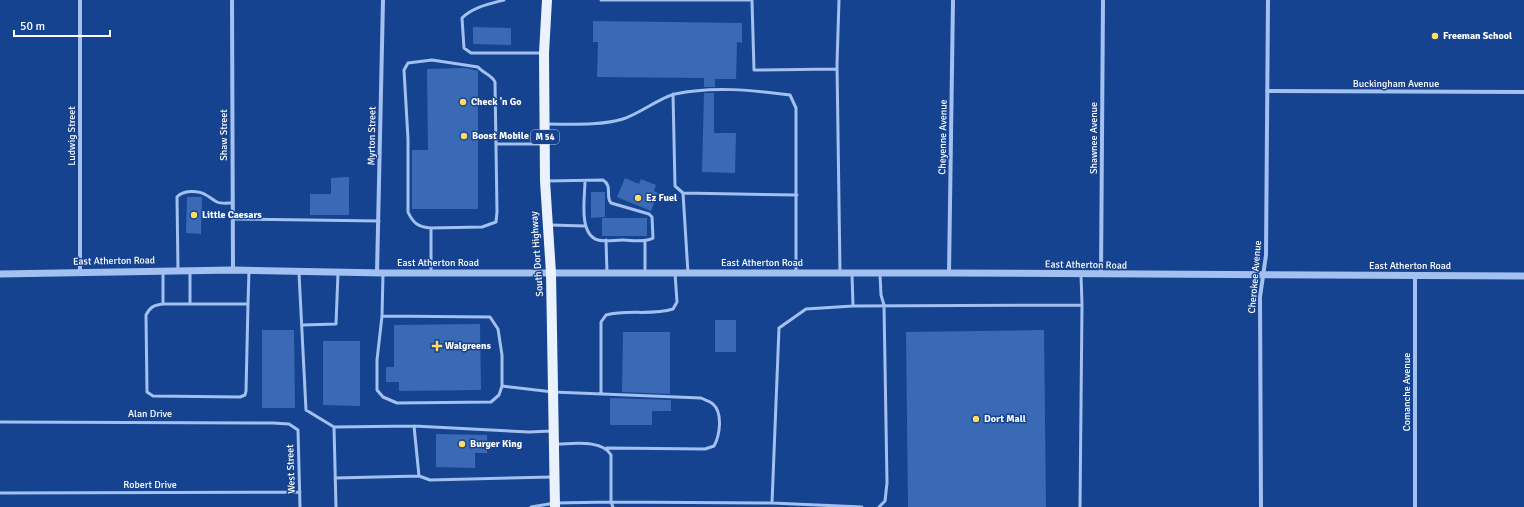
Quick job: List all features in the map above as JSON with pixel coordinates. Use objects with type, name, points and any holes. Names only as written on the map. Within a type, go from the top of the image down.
[{"type":"main road","name":"South Dort Highway","points":[[547,0],[544,54],[544,124],[547,225],[552,273],[555,505]]},
{"type":"street","name":"Ludwig Street","points":[[80,0],[80,272]]},
{"type":"street","name":"Shaw Street","points":[[232,0],[233,270]]},
{"type":"street","name":"Myrton Street","points":[[380,273],[379,220],[383,0]]},
{"type":"street","name":"Cheyenne Avenue","points":[[949,273],[953,0]]},
{"type":"street","name":"Shawnee Avenue","points":[[1101,275],[1103,0]]},
{"type":"street","name":"Cherokee Avenue","points":[[1261,507],[1260,297],[1266,253],[1268,0]]},
{"type":"street","name":"Buckingham Avenue","points":[[1267,91],[1524,92]]},
{"type":"street","name":"East Atherton Road","points":[[0,274],[249,270],[380,273],[949,273],[1101,275],[1524,276]]},
{"type":"street","name":"Comanche Avenue","points":[[1415,276],[1415,507]]},
{"type":"lane","points":[[504,0],[468,12],[462,18],[464,48],[471,53],[544,54]]},
{"type":"lane","points":[[602,0],[752,0],[754,70],[837,69]]},
{"type":"lane","points":[[839,0],[837,69],[840,274]]},
{"type":"lane","points":[[432,60],[478,67],[484,74],[490,76],[495,82],[496,144],[496,222],[482,228],[424,228],[413,223],[408,212],[408,139],[404,70],[408,63],[432,60]]},
{"type":"lane","points":[[544,124],[595,123],[622,119],[673,94],[709,89],[790,95],[796,108],[796,274]]},
{"type":"lane","points":[[673,94],[675,186],[683,193],[797,195]]},
{"type":"lane","points":[[496,144],[545,144]]},
{"type":"lane","points":[[545,181],[603,180],[609,186],[609,200],[611,203],[650,215],[653,218],[653,238],[645,241],[598,240],[593,237],[584,226],[585,181]]},
{"type":"lane","points":[[178,270],[177,197],[186,192],[195,192],[206,194],[218,203],[233,203]]},
{"type":"lane","points":[[683,193],[688,273]]},
{"type":"lane","points":[[233,219],[379,220]]},
{"type":"lane","points":[[547,225],[584,226]]},
{"type":"lane","points":[[431,228],[431,273]]},
{"type":"lane","points":[[606,240],[607,273]]},
{"type":"lane","points":[[645,241],[645,273]]},
{"type":"lane","points":[[190,270],[190,304]]},
{"type":"lane","points":[[248,304],[163,304],[155,305],[150,308],[146,315],[147,392],[154,396],[240,397],[245,395],[246,391],[249,270]]},
{"type":"lane","points":[[163,271],[163,304]]},
{"type":"lane","points":[[299,271],[303,325],[306,410],[334,426],[414,426],[529,432],[554,431]]},
{"type":"lane","points":[[303,325],[336,324],[338,271]]},
{"type":"lane","points":[[380,273],[382,316],[377,360],[377,390],[383,397],[397,403],[491,402],[499,395],[502,386],[502,355],[498,329],[490,317],[382,316]]},
{"type":"lane","points":[[601,394],[601,322],[606,315],[615,312],[663,312],[673,309],[677,302],[675,273]]},
{"type":"lane","points":[[852,274],[853,306]]},
{"type":"lane","points":[[879,507],[885,501],[887,483],[884,305],[881,295],[880,274]]},
{"type":"lane","points":[[1080,507],[1081,274]]},
{"type":"lane","points":[[772,503],[780,328],[806,309],[884,305],[1082,305]]},
{"type":"lane","points":[[502,386],[553,392],[701,398],[713,404],[719,414],[718,438],[714,446],[705,449],[607,448],[600,445],[554,444]]},
{"type":"lane","name":"Alan Drive","points":[[0,422],[273,423],[289,424],[298,430]]},
{"type":"lane","points":[[334,426],[336,507]]},
{"type":"lane","points":[[414,426],[419,476]]},
{"type":"lane","name":"West Street","points":[[298,430],[300,507]]},
{"type":"lane","points":[[607,448],[611,455],[611,502],[613,507]]},
{"type":"lane","points":[[335,478],[419,476],[430,480],[554,477]]},
{"type":"lane","name":"Robert Drive","points":[[0,493],[300,492]]},
{"type":"lane","points":[[531,507],[611,502],[772,503],[862,507]]},
{"type":"building","points":[[593,21],[742,23],[742,43],[737,42],[736,79],[715,79],[715,87],[704,87],[704,78],[597,77],[598,42],[593,42]]},
{"type":"building","points":[[473,27],[511,28],[511,45],[473,44]]},
{"type":"building","points":[[466,68],[478,71],[478,209],[412,209],[412,150],[428,150],[427,69]]},
{"type":"building","points":[[704,93],[714,93],[714,133],[736,133],[735,173],[702,172]]},
{"type":"building","points":[[349,177],[349,215],[310,215],[310,194],[331,194],[331,178]]},
{"type":"building","points":[[625,178],[639,184],[641,179],[656,185],[654,191],[658,193],[651,211],[617,197]]},
{"type":"building","points":[[591,192],[605,192],[605,217],[591,218]]},
{"type":"building","name":"Little Caesars","points":[[187,197],[202,197],[201,234],[186,233]]},
{"type":"building","points":[[602,218],[647,218],[647,236],[602,236]]},
{"type":"building","points":[[715,320],[736,320],[736,352],[715,352]]},
{"type":"building","name":"Walgreens","points":[[480,324],[481,390],[399,391],[399,382],[386,382],[386,367],[394,367],[394,325]]},
{"type":"building","points":[[262,330],[294,330],[295,408],[262,408]]},
{"type":"building","name":"Dort Mall","points":[[1044,330],[1046,507],[908,507],[906,332]]},
{"type":"building","points":[[623,332],[670,332],[670,394],[622,392]]},
{"type":"building","points":[[323,341],[360,341],[360,406],[323,405]]},
{"type":"building","points":[[610,398],[671,400],[671,411],[652,411],[652,425],[610,425]]},
{"type":"building","name":"Burger King","points":[[436,434],[487,435],[487,453],[475,453],[475,468],[436,467]]},
{"type":"place","name":"Freeman School","points":[[1435,36]]},
{"type":"place","name":"Check 'n Go","points":[[463,102]]},
{"type":"place","name":"Boost Mobile","points":[[464,136]]},
{"type":"place","name":"Ez Fuel","points":[[638,198]]},
{"type":"place","name":"Little Caesars","points":[[194,215]]},
{"type":"place","name":"Walgreens","points":[[437,346]]},
{"type":"place","name":"Dort Mall","points":[[976,419]]},
{"type":"place","name":"Burger King","points":[[462,444]]}]
